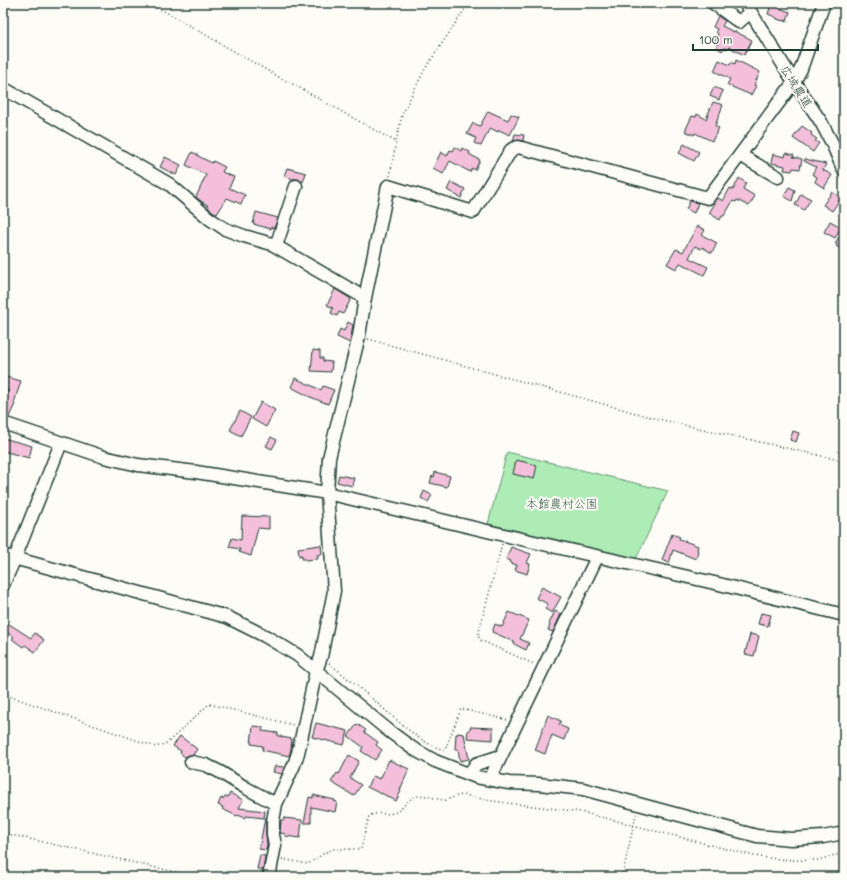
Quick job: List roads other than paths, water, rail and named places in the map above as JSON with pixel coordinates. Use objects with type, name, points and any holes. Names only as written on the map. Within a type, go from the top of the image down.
[{"type":"street","points":[[713,3],[739,22],[747,7]]},
{"type":"street","points":[[269,877],[275,845],[273,821],[276,804],[298,753],[334,591],[327,493],[329,458],[360,336],[365,298],[388,186],[473,212],[511,150],[518,147],[708,198],[794,82],[801,69],[824,3]]},
{"type":"street","name":"広域農道","points":[[747,7],[821,122],[844,171]]},
{"type":"street","points":[[3,88],[169,184],[210,219],[225,229],[272,244],[365,298]]},
{"type":"street","points":[[740,155],[778,177]]},
{"type":"street","points":[[276,246],[296,186]]},
{"type":"street","points":[[3,423],[104,457],[138,465],[196,472],[327,493],[597,557],[719,584],[844,615]]},
{"type":"street","points":[[3,585],[61,443]]},
{"type":"street","points":[[3,555],[227,616],[266,636],[297,655],[389,731],[412,748],[435,761],[476,777],[510,783],[539,784],[583,789],[757,836],[791,839],[844,833]]},
{"type":"street","points":[[490,779],[597,557]]},
{"type":"street","points":[[469,774],[476,764],[501,756]]},
{"type":"street","points":[[191,762],[206,765],[276,804]]},
{"type":"park label","name":"本館農村公園","points":[[562,503]]}]
